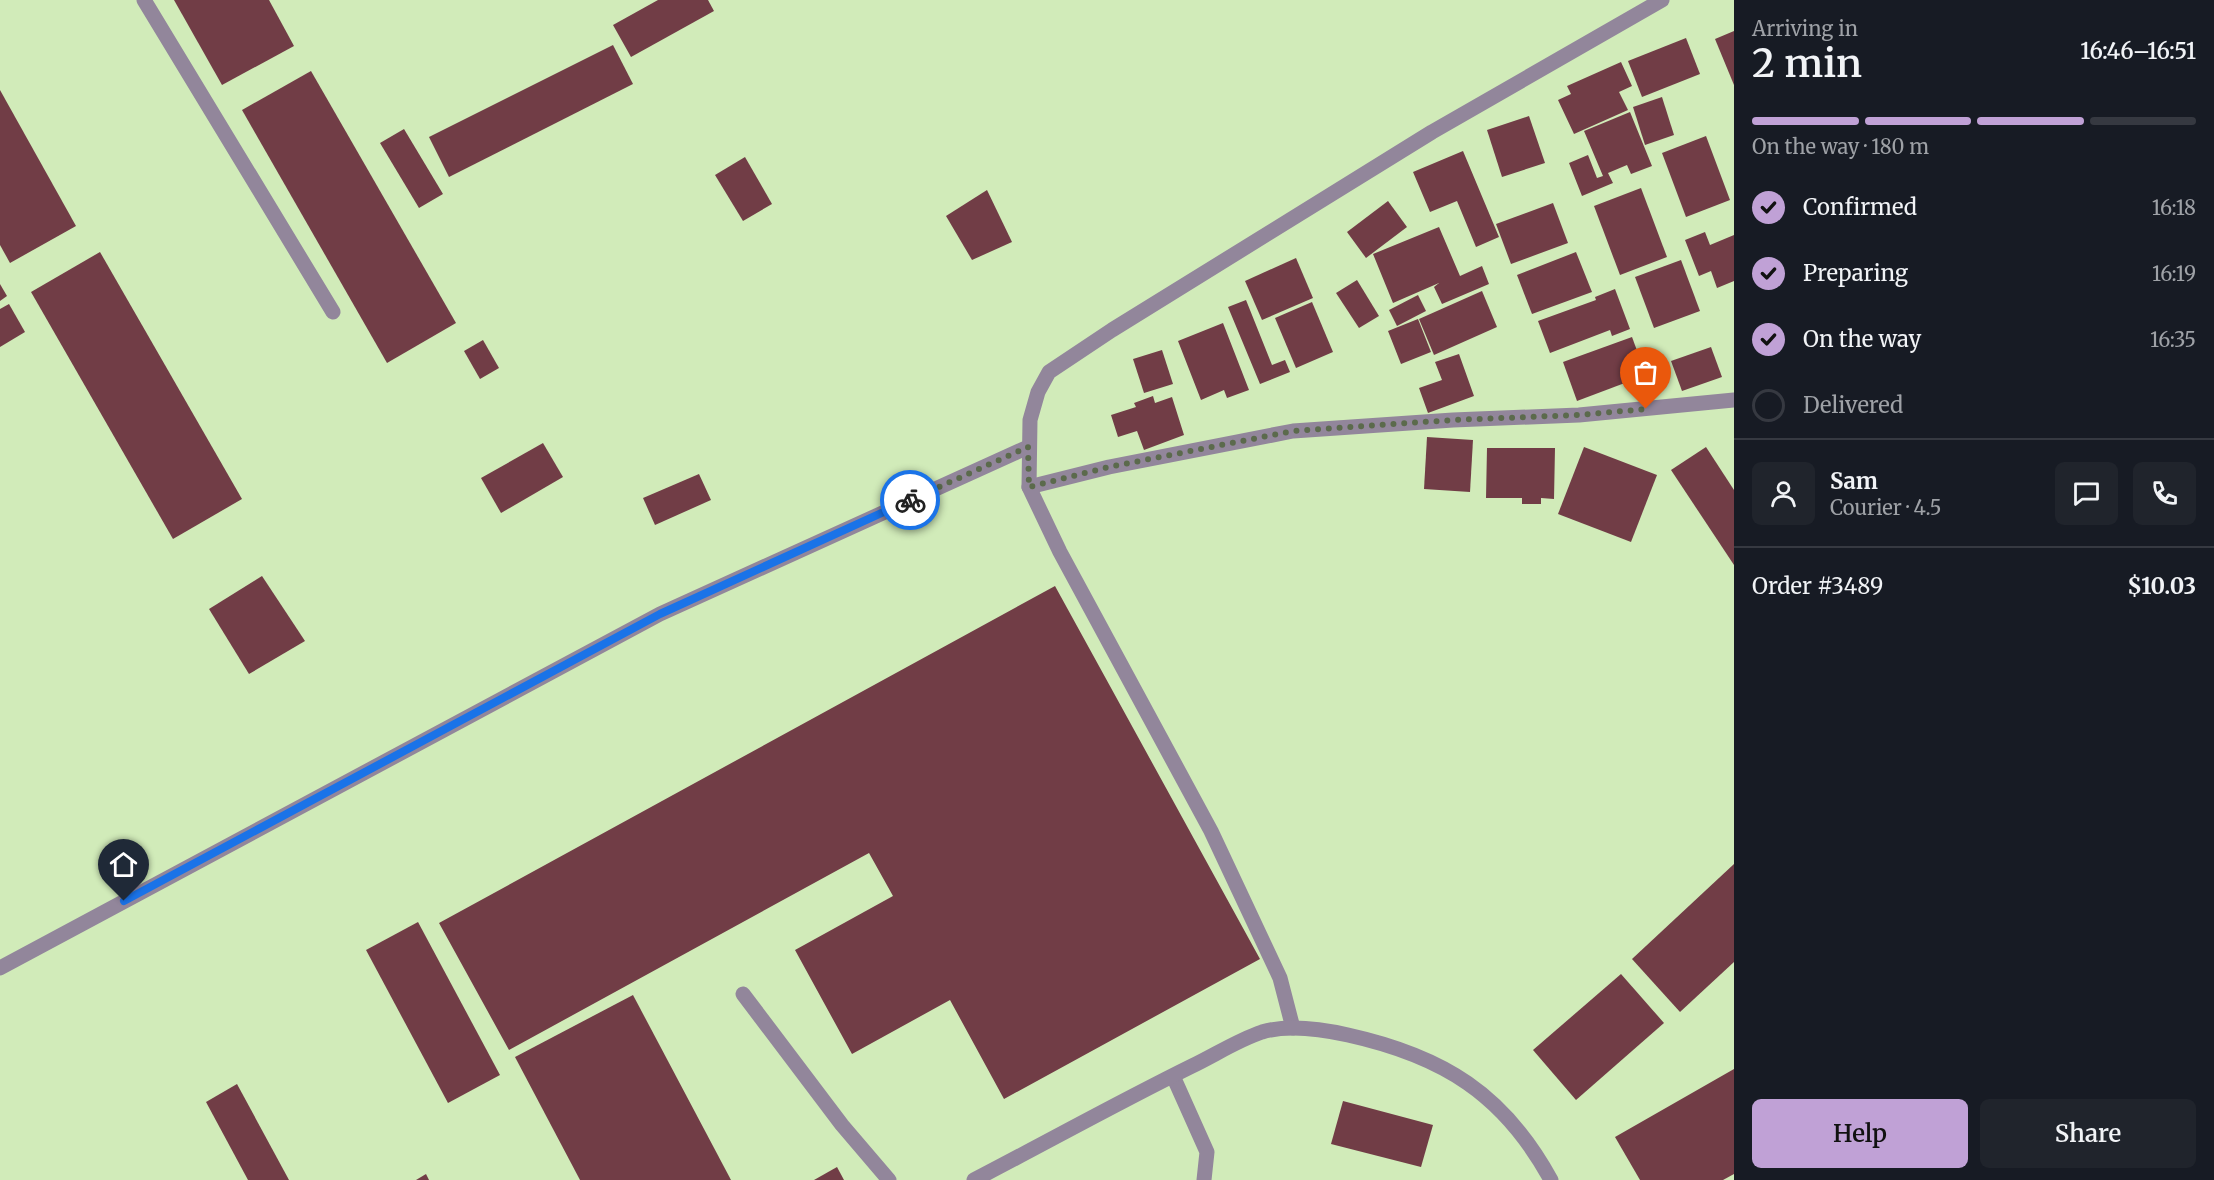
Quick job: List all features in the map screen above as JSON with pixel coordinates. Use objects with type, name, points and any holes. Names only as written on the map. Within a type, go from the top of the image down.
[{"type":"street","points":[[144,0],[333,312]]},
{"type":"street","points":[[1293,1028],[1280,978],[1210,831],[1060,552],[1029,487],[1030,420],[1038,392],[1049,372],[1112,330],[1432,132],[1662,0]]},
{"type":"street","points":[[1029,487],[1109,467],[1293,431],[1453,420],[1579,415],[1734,400]]},
{"type":"street","points":[[0,968],[660,614],[1028,447]]},
{"type":"street","points":[[743,994],[842,1125],[889,1180]]},
{"type":"street","points":[[974,1180],[1173,1076],[1263,1032],[1293,1028],[1330,1031],[1376,1041],[1423,1057],[1459,1077],[1508,1115],[1534,1149],[1551,1180]]},
{"type":"street","points":[[1173,1076],[1208,1152],[1204,1180]]},
{"type":"building","points":[[174,0],[269,0],[294,46],[222,85]]},
{"type":"building","points":[[658,0],[708,0],[714,11],[631,57],[613,25]]},
{"type":"building","points":[[1734,31],[1734,85],[1715,39]]},
{"type":"building","points":[[1686,38],[1700,74],[1642,97],[1628,61]]},
{"type":"building","points":[[613,45],[633,84],[449,177],[429,137]]},
{"type":"building","points":[[1621,62],[1632,86],[1619,92],[1628,110],[1574,134],[1558,100],[1571,94],[1567,86]]},
{"type":"building","points":[[311,71],[456,323],[387,363],[242,110]]},
{"type":"building","points":[[0,90],[76,226],[10,263],[0,245]]},
{"type":"building","points":[[1662,97],[1674,135],[1645,145],[1633,107]]},
{"type":"building","points":[[1630,112],[1652,166],[1631,174],[1627,165],[1608,173],[1613,183],[1582,196],[1569,163],[1588,155],[1597,178],[1603,176],[1584,131]]},
{"type":"building","points":[[1529,116],[1545,163],[1502,177],[1487,130]]},
{"type":"building","points":[[404,129],[443,194],[419,208],[380,143]]},
{"type":"building","points":[[1706,136],[1730,200],[1686,217],[1662,153]]},
{"type":"building","points":[[1463,151],[1499,237],[1476,247],[1457,201],[1430,212],[1413,172]]},
{"type":"building","points":[[745,157],[772,204],[743,221],[715,175]]},
{"type":"building","points":[[1641,188],[1667,257],[1620,275],[1594,206]]},
{"type":"building","points":[[987,190],[1012,242],[972,260],[946,216]]},
{"type":"building","points":[[1388,201],[1407,227],[1366,258],[1347,232]]},
{"type":"building","points":[[1553,203],[1568,243],[1511,264],[1496,224]]},
{"type":"building","points":[[1439,227],[1460,276],[1482,266],[1489,284],[1442,304],[1434,287],[1439,283],[1393,303],[1373,254]]},
{"type":"building","points":[[1705,232],[1710,245],[1734,235],[1734,281],[1717,288],[1711,271],[1699,276],[1685,240]]},
{"type":"building","points":[[100,252],[242,499],[173,539],[31,292]]},
{"type":"building","points":[[1576,252],[1592,292],[1532,314],[1517,275]]},
{"type":"building","points":[[1296,258],[1313,298],[1262,320],[1245,281]]},
{"type":"building","points":[[1681,260],[1700,311],[1654,328],[1635,277]]},
{"type":"building","points":[[1357,280],[1379,316],[1359,328],[1336,293]]},
{"type":"building","points":[[0,284],[7,296],[0,301]]},
{"type":"building","points":[[1615,289],[1630,329],[1612,336],[1610,330],[1550,353],[1538,321],[1596,300],[1595,297]]},
{"type":"building","points":[[1482,291],[1497,327],[1434,355],[1419,319]]},
{"type":"building","points":[[1418,295],[1426,311],[1397,326],[1389,310]]},
{"type":"building","points":[[1246,300],[1272,365],[1285,360],[1290,372],[1260,384],[1228,307]]},
{"type":"building","points":[[1312,302],[1333,352],[1296,368],[1275,318]]},
{"type":"building","points":[[9,304],[25,332],[0,347],[0,309]]},
{"type":"building","points":[[1418,319],[1431,352],[1401,364],[1388,331]]},
{"type":"building","points":[[1223,323],[1249,390],[1227,398],[1224,390],[1201,400],[1178,341]]},
{"type":"building","points":[[1632,337],[1646,375],[1577,401],[1563,362]]},
{"type":"building","points":[[483,340],[499,368],[480,379],[464,351]]},
{"type":"building","points":[[1711,347],[1722,377],[1682,391],[1671,361]]},
{"type":"building","points":[[1162,350],[1173,384],[1144,393],[1133,359]]},
{"type":"building","points":[[1459,354],[1474,396],[1428,413],[1419,388],[1442,380],[1435,362]]},
{"type":"building","points":[[1153,396],[1155,403],[1172,397],[1184,435],[1144,450],[1137,431],[1118,437],[1111,415],[1136,407],[1134,403]]},
{"type":"building","points":[[1427,437],[1473,440],[1470,492],[1424,489]]},
{"type":"building","points":[[543,443],[563,477],[501,513],[481,478]]},
{"type":"building","points":[[1584,447],[1657,475],[1631,542],[1558,514]]},
{"type":"building","points":[[1706,447],[1734,490],[1734,565],[1671,470]]},
{"type":"building","points":[[1487,448],[1555,448],[1554,499],[1541,498],[1541,504],[1522,504],[1522,498],[1486,498]]},
{"type":"building","points":[[699,474],[711,500],[655,525],[643,498]]},
{"type":"building","points":[[262,576],[305,641],[249,674],[209,609]]},
{"type":"building","points":[[1055,586],[1260,959],[1004,1099],[950,1000],[852,1054],[795,950],[893,896],[869,853],[509,1050],[439,923]]},
{"type":"building","points":[[1734,864],[1734,962],[1680,1012],[1632,959]]},
{"type":"building","points":[[418,922],[500,1075],[448,1103],[366,950]]},
{"type":"building","points":[[1621,974],[1664,1023],[1576,1100],[1533,1050]]},
{"type":"building","points":[[633,995],[731,1180],[580,1180],[515,1057]]},
{"type":"building","points":[[1734,1069],[1734,1174],[1723,1180],[1640,1180],[1615,1137]]},
{"type":"building","points":[[237,1084],[289,1180],[248,1180],[206,1102]]},
{"type":"building","points":[[1343,1101],[1433,1125],[1421,1167],[1331,1144]]},
{"type":"building","points":[[837,1167],[844,1180],[814,1180]]},
{"type":"building","points":[[426,1174],[429,1180],[416,1180]]},
{"type":"way so far","points":[[910,500],[1028,447],[1029,487],[1109,467],[1293,431],[1453,420],[1579,415],[1646,409]]},
{"type":"route","points":[[124,901],[660,614],[910,500]]}]
